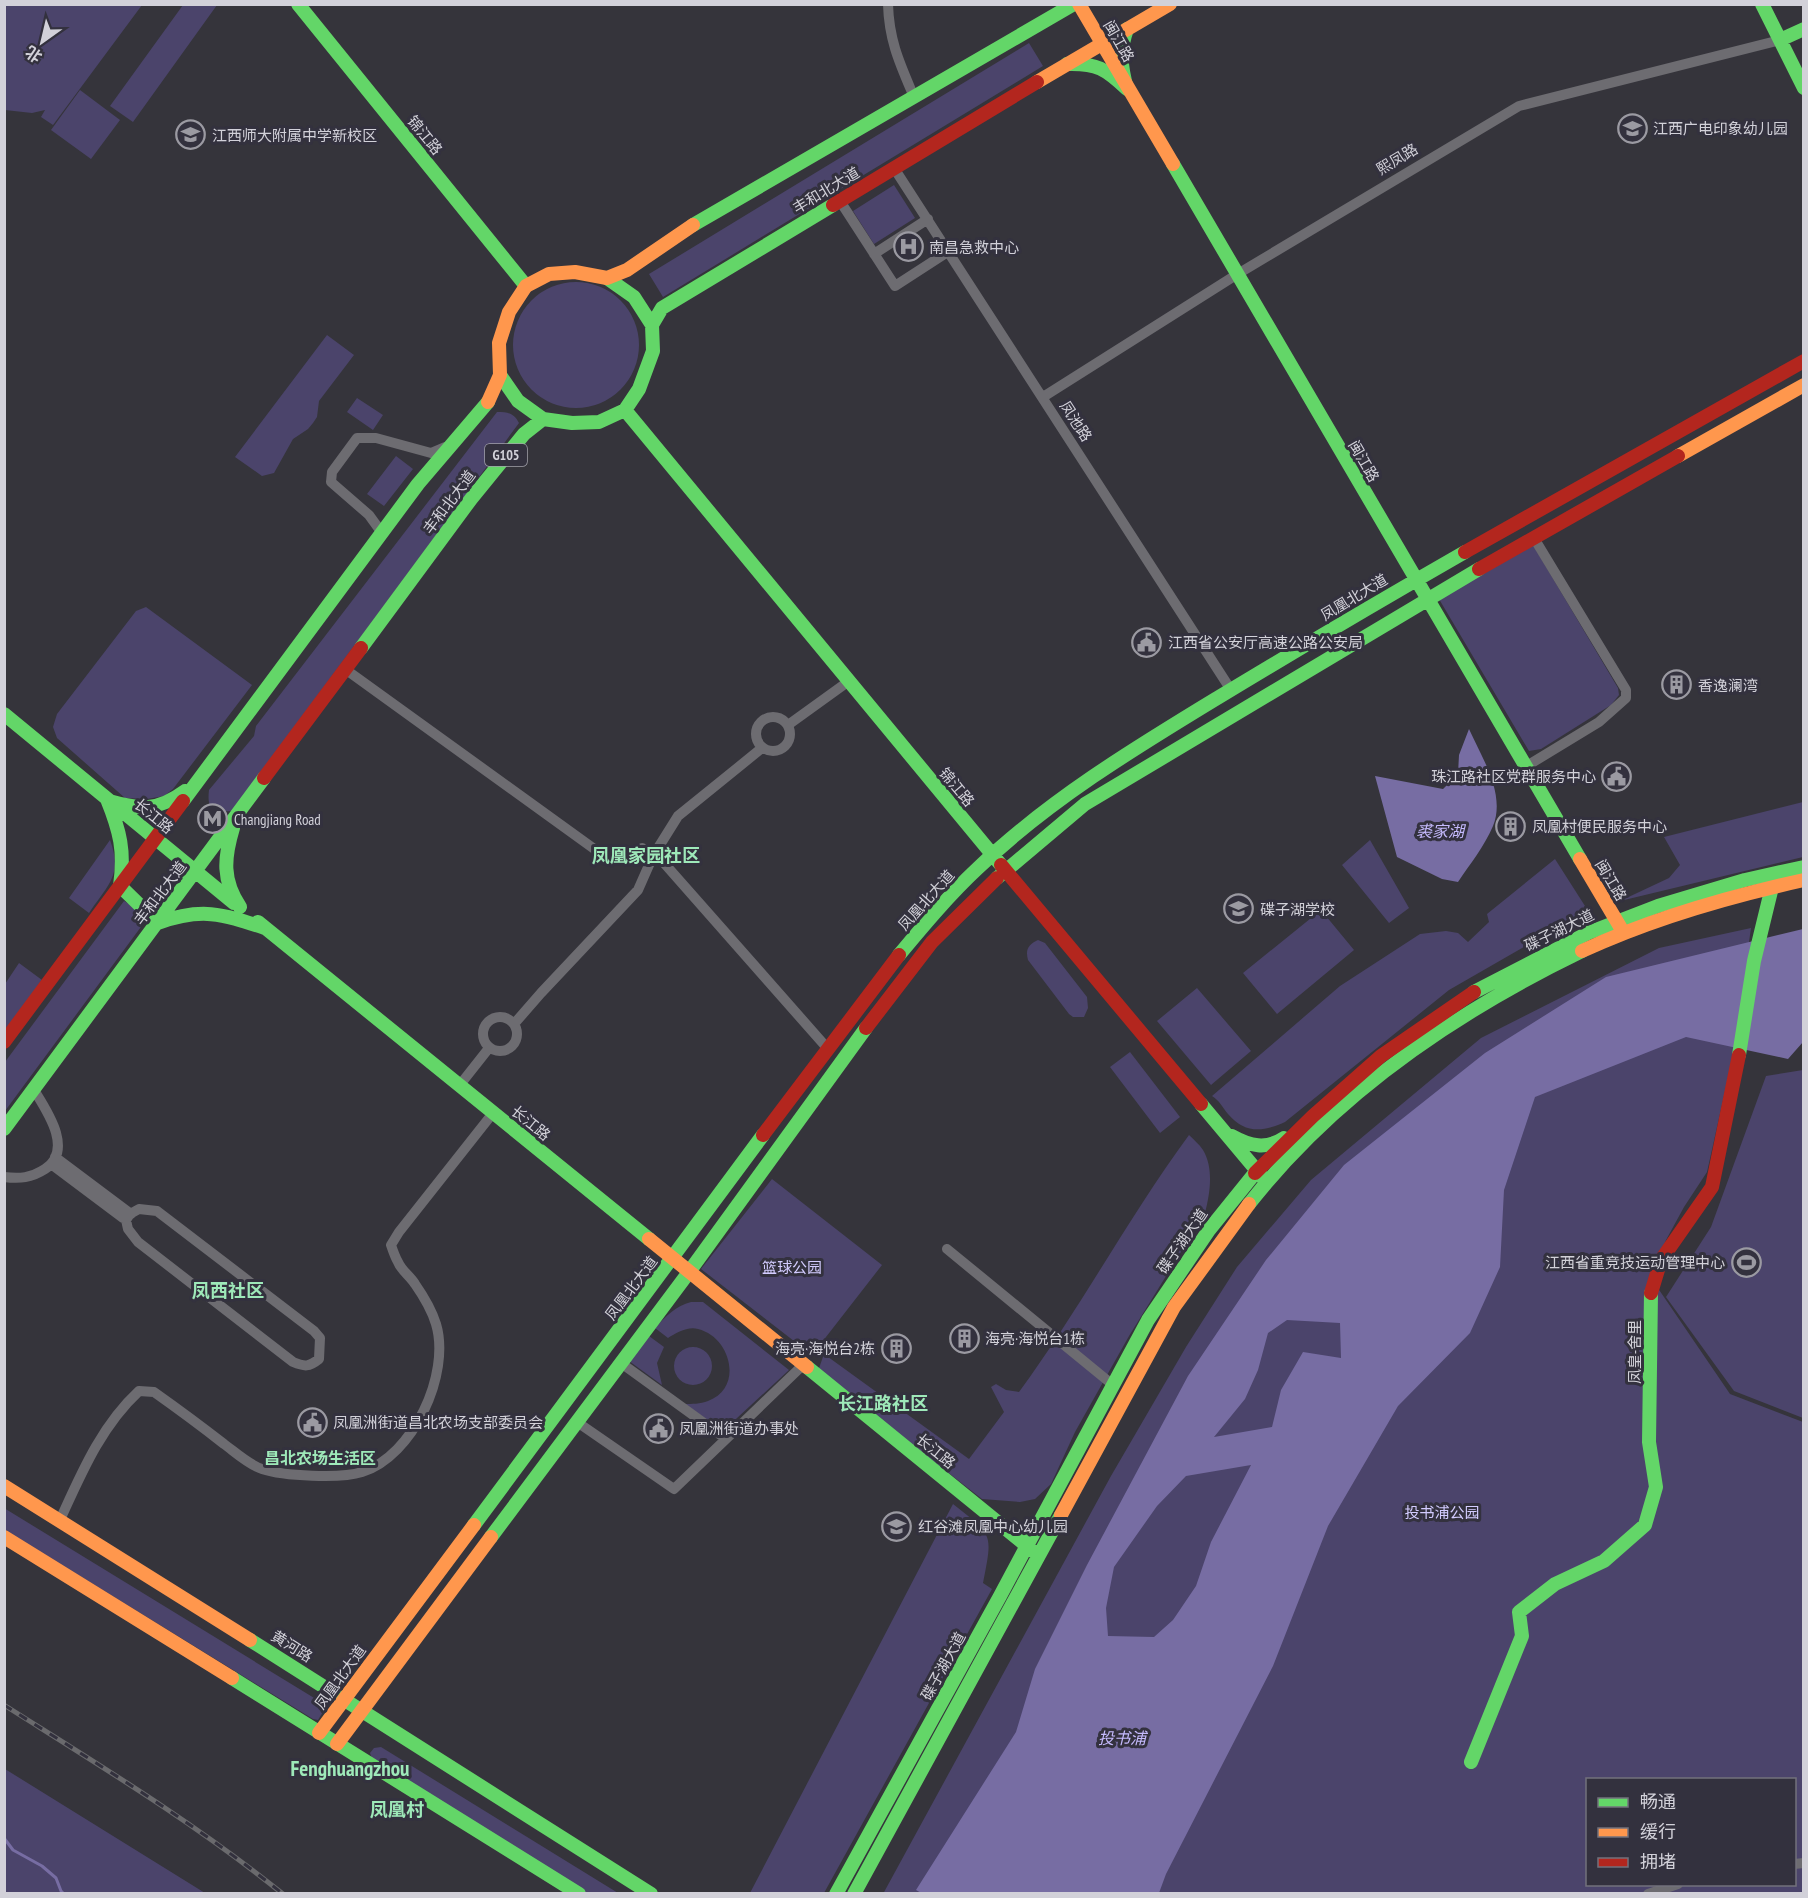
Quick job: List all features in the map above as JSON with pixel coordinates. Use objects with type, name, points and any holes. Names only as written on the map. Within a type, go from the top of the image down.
[{"type":"main road","name":"锦江路","points":[[298,4],[526,286]]},
{"type":"main road","points":[[1039,25],[1052,4]]},
{"type":"main road","points":[[607,278],[627,270],[694,224],[1074,4]]},
{"type":"main road","name":"闽江路","points":[[1079,4],[1620,927]]},
{"type":"main road","name":"丰和北大道","points":[[652,325],[662,308],[1066,64],[1170,4]]},
{"type":"main road","points":[[1762,4],[1803,88]]},
{"type":"main road","points":[[1127,29],[1120,47],[1120,62],[1127,89]]},
{"type":"main road","name":"熙凤路","points":[[1781,43],[1803,29]]},
{"type":"main road","name":"熙凤路","points":[[1781,43],[1803,37]]},
{"type":"main road","points":[[1066,64],[1089,63],[1106,70],[1127,89]]},
{"type":"main road","points":[[160,843],[199,779],[382,532],[418,484],[490,399],[500,375],[499,343],[509,312],[526,286],[549,274],[575,272],[607,278],[629,290],[644,308],[652,325],[653,351],[639,389],[625,410],[599,422],[572,423],[543,419],[529,411],[512,396],[500,375]]},
{"type":"main road","name":"凤凰北大道","points":[[319,1733],[888,968],[940,906],[992,855],[1069,793],[1146,741],[1415,580],[1803,361]]},
{"type":"main road","points":[[337,1744],[932,942],[1005,870],[1085,804],[1426,599],[1803,385]]},
{"type":"main road","name":"锦江路","points":[[625,410],[992,855],[1267,1182]]},
{"type":"main road","name":"丰和北大道","points":[[4,1129],[471,498],[524,434],[543,419]]},
{"type":"main road","name":"长江路","points":[[4,714],[1032,1550]]},
{"type":"main road","points":[[4,1042],[120,886],[160,843],[245,737],[243,720]]},
{"type":"main road","points":[[108,800],[141,809],[157,808],[175,799],[199,779]]},
{"type":"main road","points":[[108,800],[123,840],[125,861],[120,886]]},
{"type":"main road","points":[[237,816],[227,848],[226,873],[228,888],[240,908]]},
{"type":"main road","name":"碟子湖大道","points":[[836,1893],[1174,1307],[1267,1182],[1302,1145],[1365,1086],[1452,1022],[1545,967],[1658,906],[1745,880],[1803,867]]},
{"type":"main road","name":"碟子湖大道","points":[[854,1893],[1032,1550],[1113,1385],[1154,1311],[1209,1230],[1257,1171],[1312,1116],[1381,1056],[1478,989],[1588,933],[1620,927],[1803,880]]},
{"type":"main road","points":[[120,886],[158,923],[177,915],[196,911],[216,912],[265,928]]},
{"type":"main road","name":"凤皇-舍里","points":[[1471,1762],[1521,1635],[1519,1612],[1555,1584],[1604,1562],[1645,1525],[1656,1487],[1650,1442],[1651,1290],[1661,1260],[1712,1187],[1743,1038],[1754,962],[1772,887]]},
{"type":"main road","points":[[1220,1126],[1239,1140],[1252,1146],[1268,1147],[1277,1144],[1312,1116]]},
{"type":"main road","name":"黄河路","points":[[4,1486],[345,1698],[651,1893]]},
{"type":"main road","points":[[4,1537],[579,1893]]},
{"type":"street","points":[[888,4],[888,22],[894,49],[914,97]]},
{"type":"street","name":"熙凤路","points":[[1043,397],[1236,274],[1519,106],[1781,43]]},
{"type":"street","name":"凤池路","points":[[894,168],[1231,690]]},
{"type":"street","points":[[840,201],[895,286],[949,251]]},
{"type":"street","points":[[874,254],[928,219]]},
{"type":"street","points":[[382,532],[369,515],[331,482],[332,472],[357,438],[376,438],[431,453],[453,443]]},
{"type":"street","points":[[1525,767],[1599,722],[1626,698],[1626,690],[1534,538]]},
{"type":"street","points":[[345,669],[603,856],[617,859],[642,848],[664,863],[828,1049]]},
{"type":"street","points":[[788,725],[849,681]]},
{"type":"street","points":[[772,717],[784,720],[788,725],[790,741],[783,749],[772,752],[758,744],[756,732],[761,722],[772,717]]},
{"type":"street","points":[[514,1024],[638,890],[653,856],[678,816],[762,748]]},
{"type":"street","points":[[505,1017],[514,1024],[518,1035],[510,1049],[499,1052],[489,1048],[485,1043],[482,1032],[488,1021],[505,1017]]},
{"type":"street","points":[[459,1086],[489,1048]]},
{"type":"street","points":[[4,1177],[21,1179],[35,1175],[53,1161],[58,1144],[56,1131],[34,1090]]},
{"type":"street","points":[[60,1520],[87,1459],[107,1428],[127,1402],[139,1391],[154,1392],[261,1469],[308,1476],[345,1476],[363,1472],[383,1461],[414,1429],[426,1407],[434,1382],[440,1350],[436,1323],[416,1284],[398,1264],[391,1245],[494,1113]]},
{"type":"street","points":[[53,1161],[129,1217]]},
{"type":"street","points":[[139,1209],[157,1211],[314,1331],[320,1338],[319,1359],[311,1366],[293,1362],[138,1242],[128,1229],[129,1217],[139,1209]]},
{"type":"street","points":[[947,1250],[1113,1385]]},
{"type":"street","points":[[621,1363],[726,1439]]},
{"type":"street","points":[[578,1422],[674,1489],[804,1365]]},
{"type":"street","points":[[1648,1893],[1671,1886]]},
{"type":"green space","points":[[4,5],[142,5],[53,125],[41,117],[45,110],[32,113],[5,110]]},
{"type":"green space","points":[[183,5],[217,5],[133,122],[110,106]]},
{"type":"green space","points":[[1029,43],[1043,66],[663,297],[649,274]]},
{"type":"green space","points":[[80,90],[120,120],[91,159],[51,130]]},
{"type":"green space","points":[[894,185],[915,218],[874,244],[853,211]]},
{"type":"green space","points":[[576,282],[600,287],[621,300],[634,321],[639,345],[634,369],[621,390],[600,403],[576,408],[552,403],[531,390],[518,369],[513,345],[518,321],[531,300],[552,287]]},
{"type":"green space","points":[[327,335],[354,355],[319,401],[317,417],[313,423],[293,439],[274,473],[262,476],[235,457]]},
{"type":"green space","points":[[357,398],[383,415],[373,430],[347,412]]},
{"type":"green space","points":[[497,412],[510,414],[519,423],[232,811],[215,812],[209,802],[209,790],[254,736],[256,726]]},
{"type":"green space","points":[[396,456],[413,469],[384,506],[367,494]]},
{"type":"green space","points":[[1533,545],[1618,688],[1619,695],[1611,705],[1541,749],[1529,751],[1439,599]]},
{"type":"green space","points":[[146,607],[252,685],[173,789],[164,796],[147,799],[125,798],[57,738],[53,727],[57,714],[136,611]]},
{"type":"green space","points":[[1803,802],[1803,857],[1620,901],[1669,878],[1680,865],[1664,837]]},
{"type":"green space","points":[[110,840],[115,862],[112,879],[89,913],[69,898]]},
{"type":"green space","points":[[1370,840],[1409,908],[1389,923],[1342,865]]},
{"type":"green space","points":[[1555,859],[1585,906],[1582,916],[1449,990],[1285,1122],[1269,1128],[1248,1128],[1234,1120],[1212,1096],[1340,986],[1420,934],[1446,931],[1458,933],[1468,942],[1489,922],[1487,914]]},
{"type":"green space","points":[[124,901],[149,916],[5,1111],[5,1062]]},
{"type":"green space","points":[[1321,910],[1354,950],[1277,1014],[1243,973]]},
{"type":"green space","name":"投书浦公园","points":[[1751,928],[1732,1060],[1707,1172],[1666,1240],[1651,1278],[1730,1394],[1803,1422],[1803,1893],[883,1894],[1111,1476],[1186,1347],[1237,1267],[1311,1180],[1481,1038],[1659,948]]},
{"type":"green space","points":[[1038,940],[1045,943],[1087,997],[1088,1008],[1084,1017],[1073,1017],[1069,1014],[1028,960],[1028,947]]},
{"type":"green space","points":[[19,963],[42,980],[5,1031],[5,984]]},
{"type":"green space","points":[[1197,988],[1251,1051],[1211,1085],[1157,1021]]},
{"type":"green space","points":[[1130,1052],[1180,1117],[1160,1133],[1110,1067]]},
{"type":"green space","name":"江西省重竞技运动管理中心","points":[[1804,1070],[1803,1418],[1734,1391],[1666,1297],[1711,1227],[1766,1076]]},
{"type":"green space","points":[[1189,1135],[1203,1150],[1209,1165],[1209,1189],[1205,1213],[1129,1336],[1075,1432],[1051,1484],[1035,1499],[1020,1502],[982,1499],[818,1371],[824,1354],[969,1459],[1004,1412],[991,1387],[996,1384],[1006,1390],[1019,1392],[1063,1328],[1145,1198]]},
{"type":"green space","name":"篮球公园","points":[[772,1179],[882,1265],[812,1355],[701,1269]]},
{"type":"green space","points":[[691,1302],[703,1302],[789,1370],[723,1431],[685,1404],[708,1401],[719,1395],[726,1385],[729,1363],[719,1342],[709,1334],[694,1328],[678,1332],[668,1338],[655,1328],[672,1312]]},
{"type":"green space","points":[[649,1336],[664,1347],[657,1363],[662,1385],[629,1361]]},
{"type":"green space","points":[[693,1347],[707,1352],[712,1366],[707,1380],[693,1385],[679,1380],[674,1366],[679,1352]]},
{"type":"green space","points":[[953,1504],[976,1523],[987,1536],[988,1554],[983,1583],[992,1589],[824,1893],[750,1893]]},
{"type":"green space","points":[[4,1508],[324,1704],[326,1707],[318,1720],[5,1530]]},
{"type":"green space","points":[[381,1747],[618,1893],[587,1893],[373,1761],[370,1753],[374,1748]]},
{"type":"green space","points":[[5,1769],[205,1893],[5,1893]]},
{"type":"water","name":"裘家湖","points":[[1469,729],[1491,776],[1497,801],[1493,826],[1477,855],[1458,882],[1442,879],[1397,857],[1375,776],[1443,789],[1458,774],[1459,755]]},
{"type":"water","name":"投书浦","points":[[1803,929],[1803,1042],[1788,1059],[1686,1037],[1535,1097],[1504,1190],[1500,1267],[1470,1333],[1398,1406],[1328,1526],[1273,1666],[1166,1874],[1159,1893],[923,1894],[916,1890],[1016,1732],[1035,1669],[1087,1565],[1188,1376],[1266,1260],[1344,1165],[1485,1053],[1606,977]],"holes":[[[1287,1320],[1340,1323],[1341,1358],[1303,1352],[1281,1390],[1272,1427],[1214,1437],[1245,1399],[1258,1370],[1268,1333]],[[1251,1465],[1211,1542],[1196,1586],[1173,1620],[1154,1637],[1108,1636],[1106,1608],[1114,1567],[1157,1506],[1186,1476]]]},
{"type":"waterway","points":[[4,1838],[13,1850],[42,1866],[56,1878],[64,1894]]},
{"type":"railway","points":[[4,1705],[181,1819],[283,1894]]},
{"type":"traffic: fast","points":[[298,4],[526,286]]},
{"type":"traffic: fast","points":[[693,225],[1074,4]]},
{"type":"traffic: fast","points":[[1762,4],[1804,88]]},
{"type":"traffic: fast","points":[[1127,29],[1122,59],[1127,89]]},
{"type":"traffic: fast","points":[[1780,40],[1804,29]]},
{"type":"traffic: fast","points":[[1067,64],[1094,66],[1107,72],[1127,89]]},
{"type":"traffic: fast","points":[[1173,164],[1580,859]]},
{"type":"traffic: fast","points":[[361,648],[471,499],[524,434],[543,419],[572,423],[599,422],[625,410],[639,389],[653,351],[652,325],[662,308],[833,205]]},
{"type":"traffic: fast","points":[[607,278],[634,297],[652,325]]},
{"type":"traffic: fast","points":[[500,375],[518,401],[543,419]]},
{"type":"traffic: fast","points":[[183,801],[418,484],[488,402]]},
{"type":"traffic: fast","points":[[625,410],[1001,865]]},
{"type":"traffic: fast","points":[[899,955],[927,921],[978,868],[1005,843],[1063,797],[1187,716],[1465,552]]},
{"type":"traffic: fast","points":[[997,878],[1085,804],[1479,569]]},
{"type":"traffic: fast","points":[[4,714],[234,903]]},
{"type":"traffic: fast","points":[[4,1129],[264,778]]},
{"type":"traffic: fast","points":[[109,801],[130,806],[149,807],[166,802],[185,791]]},
{"type":"traffic: fast","points":[[107,799],[122,852],[120,886],[158,923],[187,915],[212,914],[265,928]]},
{"type":"traffic: fast","points":[[233,828],[226,869],[230,887],[240,907]]},
{"type":"traffic: fast","points":[[1474,992],[1588,933],[1658,906],[1745,880],[1804,867]]},
{"type":"traffic: fast","points":[[1739,1055],[1754,961],[1772,887]]},
{"type":"traffic: fast","points":[[258,922],[649,1239]]},
{"type":"traffic: fast","points":[[1249,1204],[1320,1126],[1359,1091],[1401,1059],[1489,1001],[1582,951]]},
{"type":"traffic: fast","points":[[491,1537],[689,1272],[866,1028]]},
{"type":"traffic: fast","points":[[1201,1104],[1263,1178]]},
{"type":"traffic: fast","points":[[474,1525],[763,1135]]},
{"type":"traffic: fast","points":[[1232,1136],[1258,1145],[1271,1144],[1284,1138]]},
{"type":"traffic: fast","points":[[836,1894],[1148,1320],[1209,1230],[1255,1173]]},
{"type":"traffic: fast","points":[[1471,1762],[1522,1636],[1519,1612],[1555,1584],[1604,1561],[1645,1525],[1656,1487],[1649,1442],[1651,1293]]},
{"type":"traffic: fast","points":[[807,1367],[1033,1551]]},
{"type":"traffic: fast","points":[[854,1894],[1061,1515]]},
{"type":"traffic: fast","points":[[250,1640],[651,1894]]},
{"type":"traffic: fast","points":[[232,1678],[579,1894]]},
{"type":"traffic: slow","points":[[1079,4],[1173,164]]},
{"type":"traffic: slow","points":[[1037,82],[1170,4]]},
{"type":"traffic: slow","points":[[488,402],[500,375],[499,343],[509,312],[526,286],[549,274],[575,272],[607,278],[627,270],[693,225]]},
{"type":"traffic: slow","points":[[1678,456],[1804,385]]},
{"type":"traffic: slow","points":[[1580,859],[1622,930]]},
{"type":"traffic: slow","points":[[1582,951],[1636,928],[1691,910],[1804,880]]},
{"type":"traffic: slow","points":[[1061,1515],[1174,1307],[1249,1204]]},
{"type":"traffic: slow","points":[[649,1239],[807,1367]]},
{"type":"traffic: slow","points":[[4,1486],[250,1640]]},
{"type":"traffic: slow","points":[[319,1733],[474,1525]]},
{"type":"traffic: slow","points":[[4,1537],[232,1678]]},
{"type":"traffic: slow","points":[[337,1744],[491,1537]]},
{"type":"traffic: jam","points":[[833,205],[1037,82]]},
{"type":"traffic: jam","points":[[1465,552],[1804,361]]},
{"type":"traffic: jam","points":[[1479,569],[1678,456]]},
{"type":"traffic: jam","points":[[264,778],[361,648]]},
{"type":"traffic: jam","points":[[4,1042],[183,801]]},
{"type":"traffic: jam","points":[[1001,865],[1201,1104]]},
{"type":"traffic: jam","points":[[866,1028],[932,942],[997,878]]},
{"type":"traffic: jam","points":[[763,1135],[899,955]]},
{"type":"traffic: jam","points":[[1255,1173],[1313,1116],[1381,1056],[1474,992]]},
{"type":"traffic: jam","points":[[1651,1293],[1661,1260],[1712,1187],[1739,1055]]},
{"type":"place","name":"江西广电印象幼儿园","points":[[1632,128]]},
{"type":"place","name":"江西师大附属中学新校区","points":[[191,135]]},
{"type":"place","name":"南昌急救中心","points":[[908,247]]},
{"type":"place","name":"江西省公安厅高速公路公安局","points":[[1147,642]]},
{"type":"place","name":"香逸澜湾","points":[[1677,685]]},
{"type":"place","name":"珠江路社区党群服务中心","points":[[1617,776]]},
{"type":"place","name":"Changjiang Road","points":[[213,819]]},
{"type":"place","name":"凤凰村便民服务中心","points":[[1511,826]]},
{"type":"place","name":"碟子湖学校","points":[[1239,909]]},
{"type":"place","name":"江西省重竞技运动管理中心","points":[[1746,1262]]},
{"type":"place","name":"海亮·海悦台1栋","points":[[964,1338]]},
{"type":"place","name":"海亮·海悦台2栋","points":[[896,1348]]},
{"type":"place","name":"凤凰洲街道昌北农场支部委员会","points":[[312,1422]]},
{"type":"place","name":"凤凰洲街道办事处","points":[[658,1428]]},
{"type":"place","name":"红谷滩凤凰中心幼儿园","points":[[897,1526]]},
{"type":"district","name":"凤凰家园社区","points":[[646,855]]},
{"type":"district","name":"凤西社区","points":[[228,1290]]},
{"type":"district","name":"长江路社区","points":[[883,1403]]},
{"type":"district","name":"昌北农场生活区","points":[[320,1458]]},
{"type":"district","name":"Fenghuangzhou","points":[[350,1768]]},
{"type":"district","name":"凤凰村","points":[[397,1809]]}]
